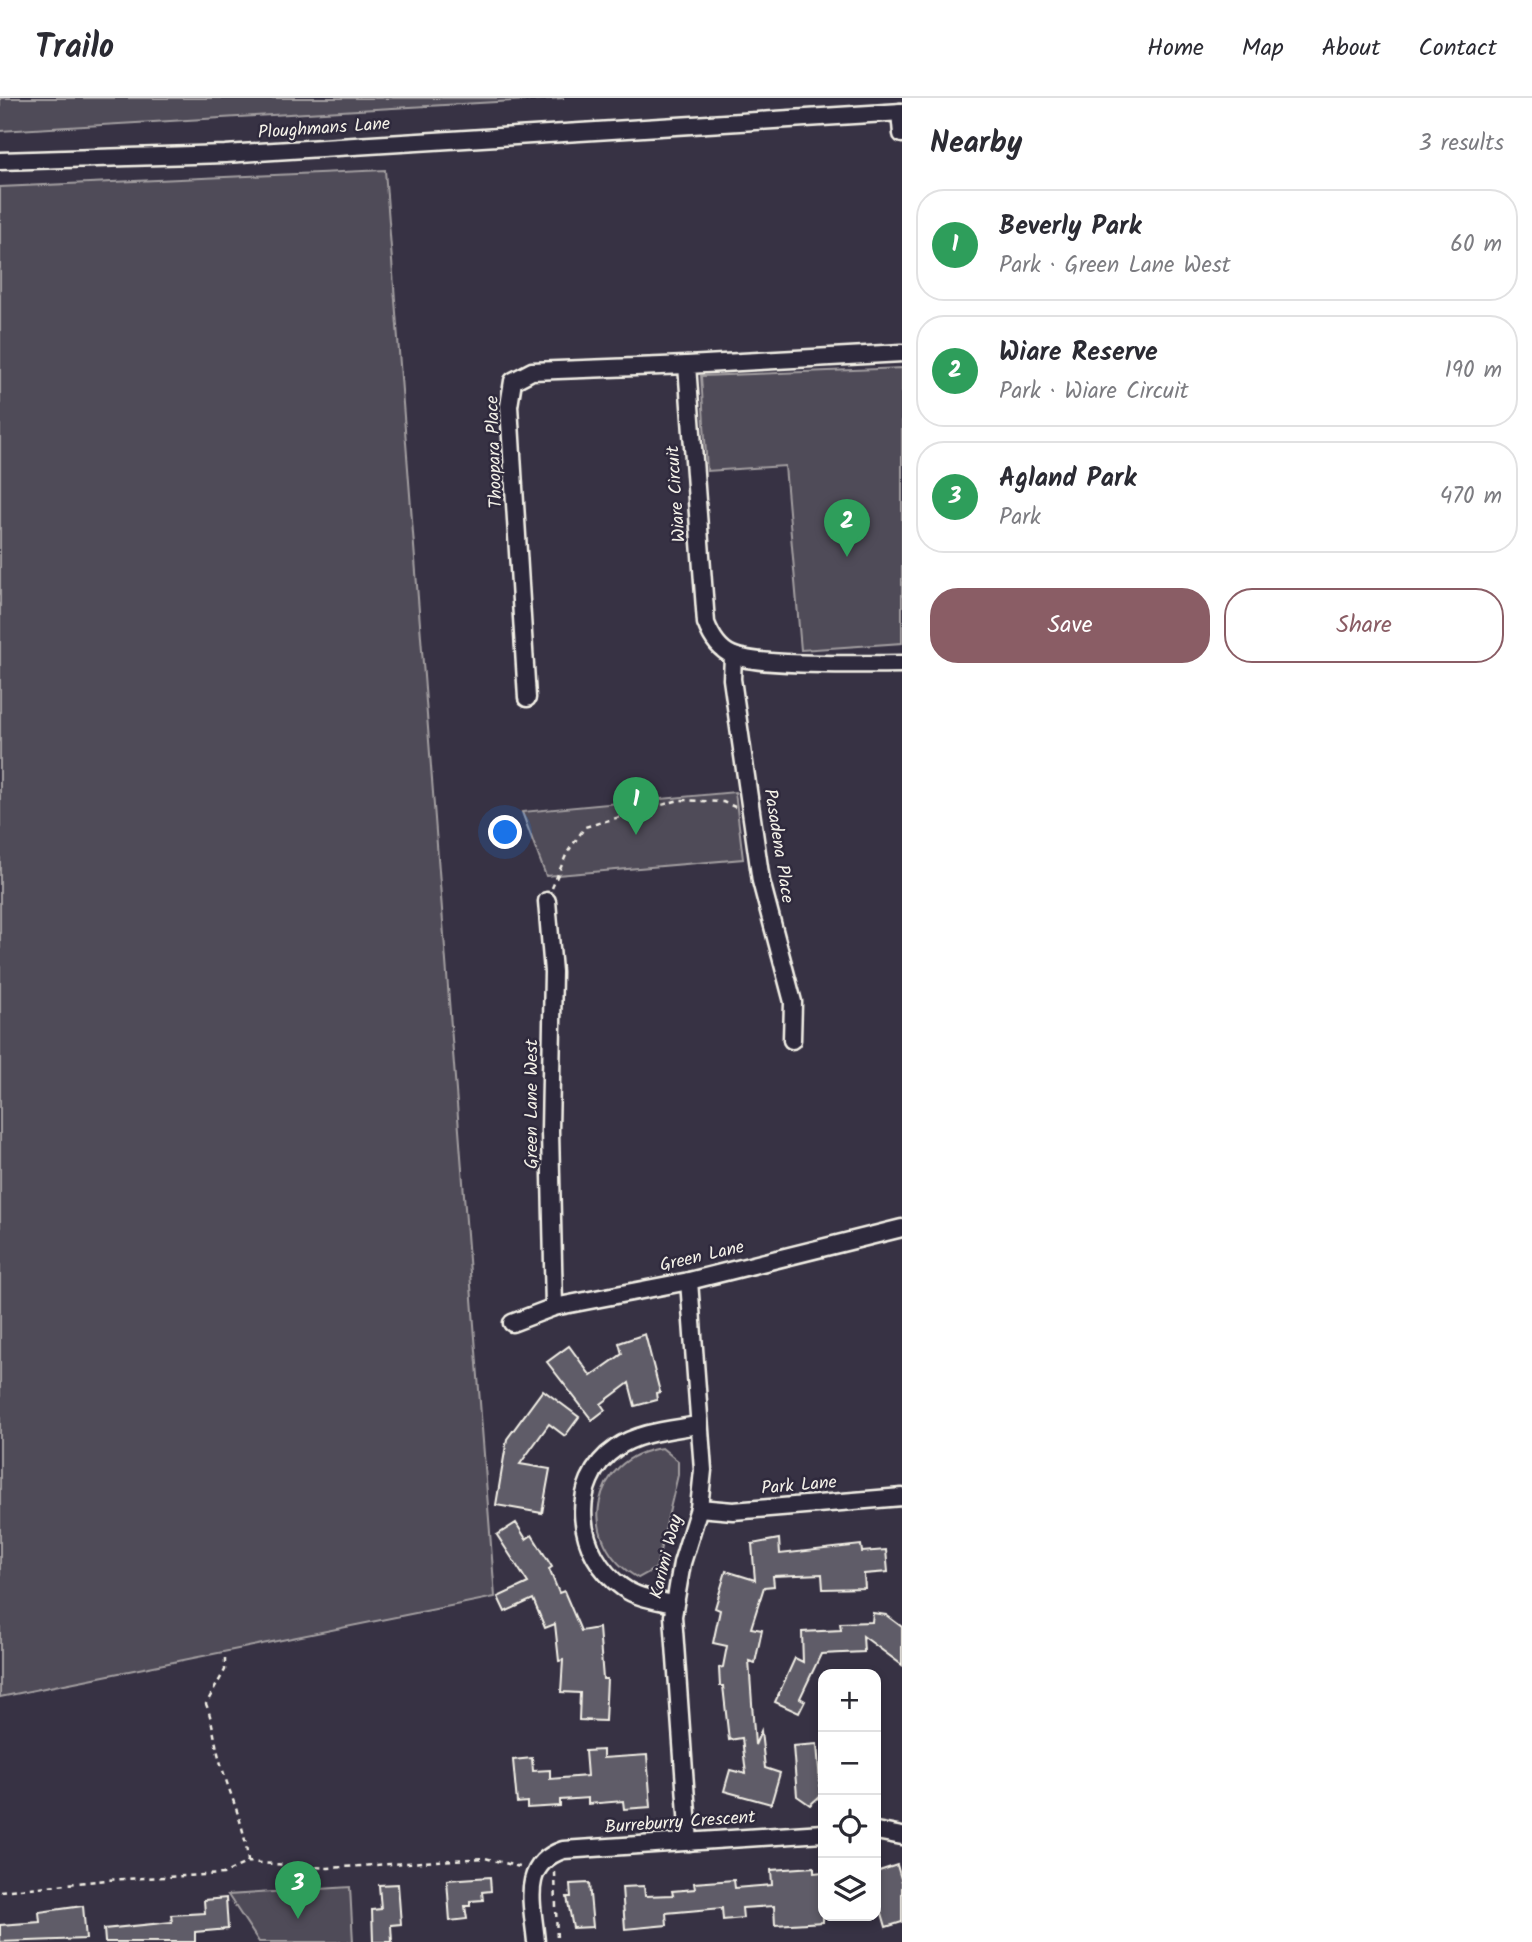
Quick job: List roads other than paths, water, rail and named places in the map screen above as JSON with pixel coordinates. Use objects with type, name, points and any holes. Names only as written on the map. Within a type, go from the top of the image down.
[{"type":"street","points":[[901,112],[902,134]]},
{"type":"street","name":"Ploughmans Lane","points":[[0,161],[225,154],[901,112]]},
{"type":"street","points":[[687,365],[902,353]]},
{"type":"street","name":"Wiare Circuit","points":[[687,365],[706,623],[712,638],[733,656]]},
{"type":"street","name":"Thoopara Place","points":[[527,698],[509,405],[513,381],[532,371],[687,365]]},
{"type":"street","points":[[733,656],[763,660],[902,664]]},
{"type":"street","name":"Pasadena Place","points":[[733,656],[732,679],[754,814],[761,881],[793,1002],[792,1040]]},
{"type":"street","name":"Green Lane West","points":[[547,901],[553,972],[550,1131],[554,1307]]},
{"type":"street","name":"Green Lane","points":[[512,1323],[554,1307],[689,1281],[902,1228]]},
{"type":"street","name":"Karimi Way","points":[[689,1281],[703,1470],[699,1508],[673,1604],[689,1842]]},
{"type":"street","points":[[673,1604],[630,1592],[603,1570],[587,1542],[583,1523],[584,1499],[598,1468],[614,1450],[636,1437],[698,1425]]},
{"type":"street","name":"Park Lane","points":[[699,1508],[733,1511],[902,1497]]},
{"type":"street","points":[[881,1832],[902,1836]]},
{"type":"street","name":"Burreburry Crescent","points":[[536,1942],[532,1891],[538,1865],[564,1850],[818,1833]]},
{"type":"place","name":"Wiare Reserve","points":[[847,557]]},
{"type":"place","name":"Beverly Park","points":[[636,835]]},
{"type":"place","name":"Agland Park","points":[[298,1919]]}]
